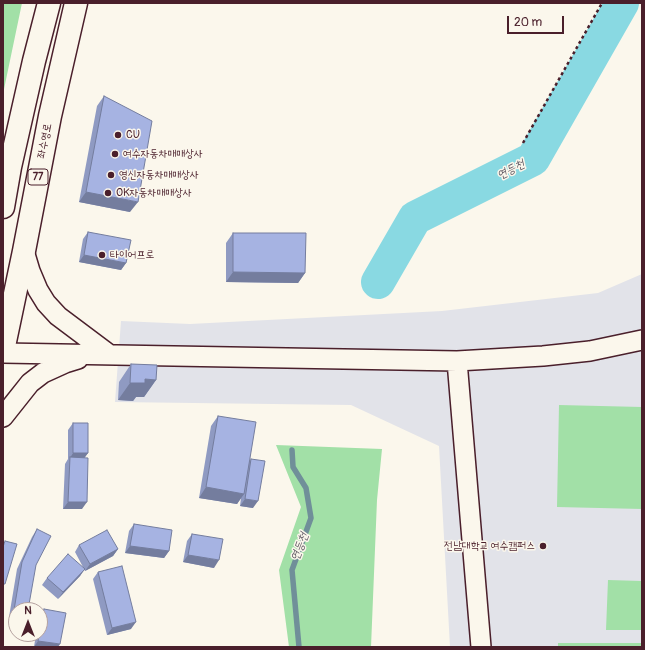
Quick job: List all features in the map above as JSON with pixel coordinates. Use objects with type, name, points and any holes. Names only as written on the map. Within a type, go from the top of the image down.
[{"type":"main road","points":[[3,207],[32,69],[49,3]]},
{"type":"main road","name":"좌수영로","points":[[3,352],[50,116],[76,3]]},
{"type":"street","points":[[24,251],[38,290],[46,303],[58,316],[114,355]]},
{"type":"street","points":[[3,352],[457,362],[590,351],[642,340]]},
{"type":"street","points":[[3,417],[30,383],[43,373],[65,363],[90,355]]},
{"type":"street","points":[[457,362],[480,647]]},
{"type":"path","points":[[523,143],[602,3]]},
{"type":"shaded area","name":"전남대학교 여수캠퍼스","points":[[642,274],[642,647],[450,647],[439,446],[351,405],[115,402],[121,321],[190,324],[442,311],[598,293]]},
{"type":"green space","points":[[3,3],[22,3],[3,94]]},
{"type":"green space","points":[[559,405],[642,407],[642,509],[557,507]]},
{"type":"green space","points":[[276,445],[382,449],[377,500],[371,647],[289,647],[279,570],[301,507]]},
{"type":"green space","points":[[608,580],[642,581],[642,630],[606,630]]},
{"type":"green space","points":[[558,643],[642,643],[642,647],[558,647]]},
{"type":"building","points":[[104,96],[152,121],[138,202],[86,192]]},
{"type":"building","name":"타이어프로","points":[[88,232],[131,240],[126,263],[84,255]]},
{"type":"building","points":[[233,233],[306,233],[305,273],[233,272]]},
{"type":"building","points":[[131,364],[157,365],[156,380],[145,379],[145,383],[130,383]]},
{"type":"building","points":[[218,416],[256,422],[244,494],[206,487]]},
{"type":"building","points":[[73,423],[88,423],[88,453],[73,453]]},
{"type":"building","points":[[70,457],[88,458],[87,502],[68,502]]},
{"type":"building","points":[[251,459],[265,461],[258,501],[245,499]]},
{"type":"building","points":[[134,524],[172,530],[169,551],[130,546]]},
{"type":"building","points":[[37,529],[51,536],[36,565],[29,602],[15,602],[22,562]]},
{"type":"building","points":[[107,530],[118,549],[90,564],[79,545]]},
{"type":"building","points":[[192,534],[223,539],[219,560],[188,555]]},
{"type":"building","points":[[5,541],[17,544],[5,584],[3,584],[3,547]]},
{"type":"building","points":[[68,554],[85,569],[63,592],[47,578]]},
{"type":"building","points":[[122,566],[136,622],[112,628],[98,572]]},
{"type":"building","points":[[48,610],[66,613],[60,644],[45,642],[48,642]]},
{"type":"waterway","name":"연등천","points":[[378,282],[415,218],[533,159],[622,3]]},
{"type":"waterway","name":"연등천","points":[[292,450],[293,467],[306,488],[311,518],[292,570],[299,647]]},
{"type":"place","name":"CU","points":[[118,135]]},
{"type":"place","name":"여수자동차매매상사","points":[[115,154]]},
{"type":"place","name":"영신자동차매매상사","points":[[111,175]]},
{"type":"place","name":"OK자동차매매상사","points":[[108,193]]},
{"type":"place","name":"타이어프로","points":[[102,255]]},
{"type":"place","name":"전남대학교 여수캠퍼스","points":[[543,546]]}]
